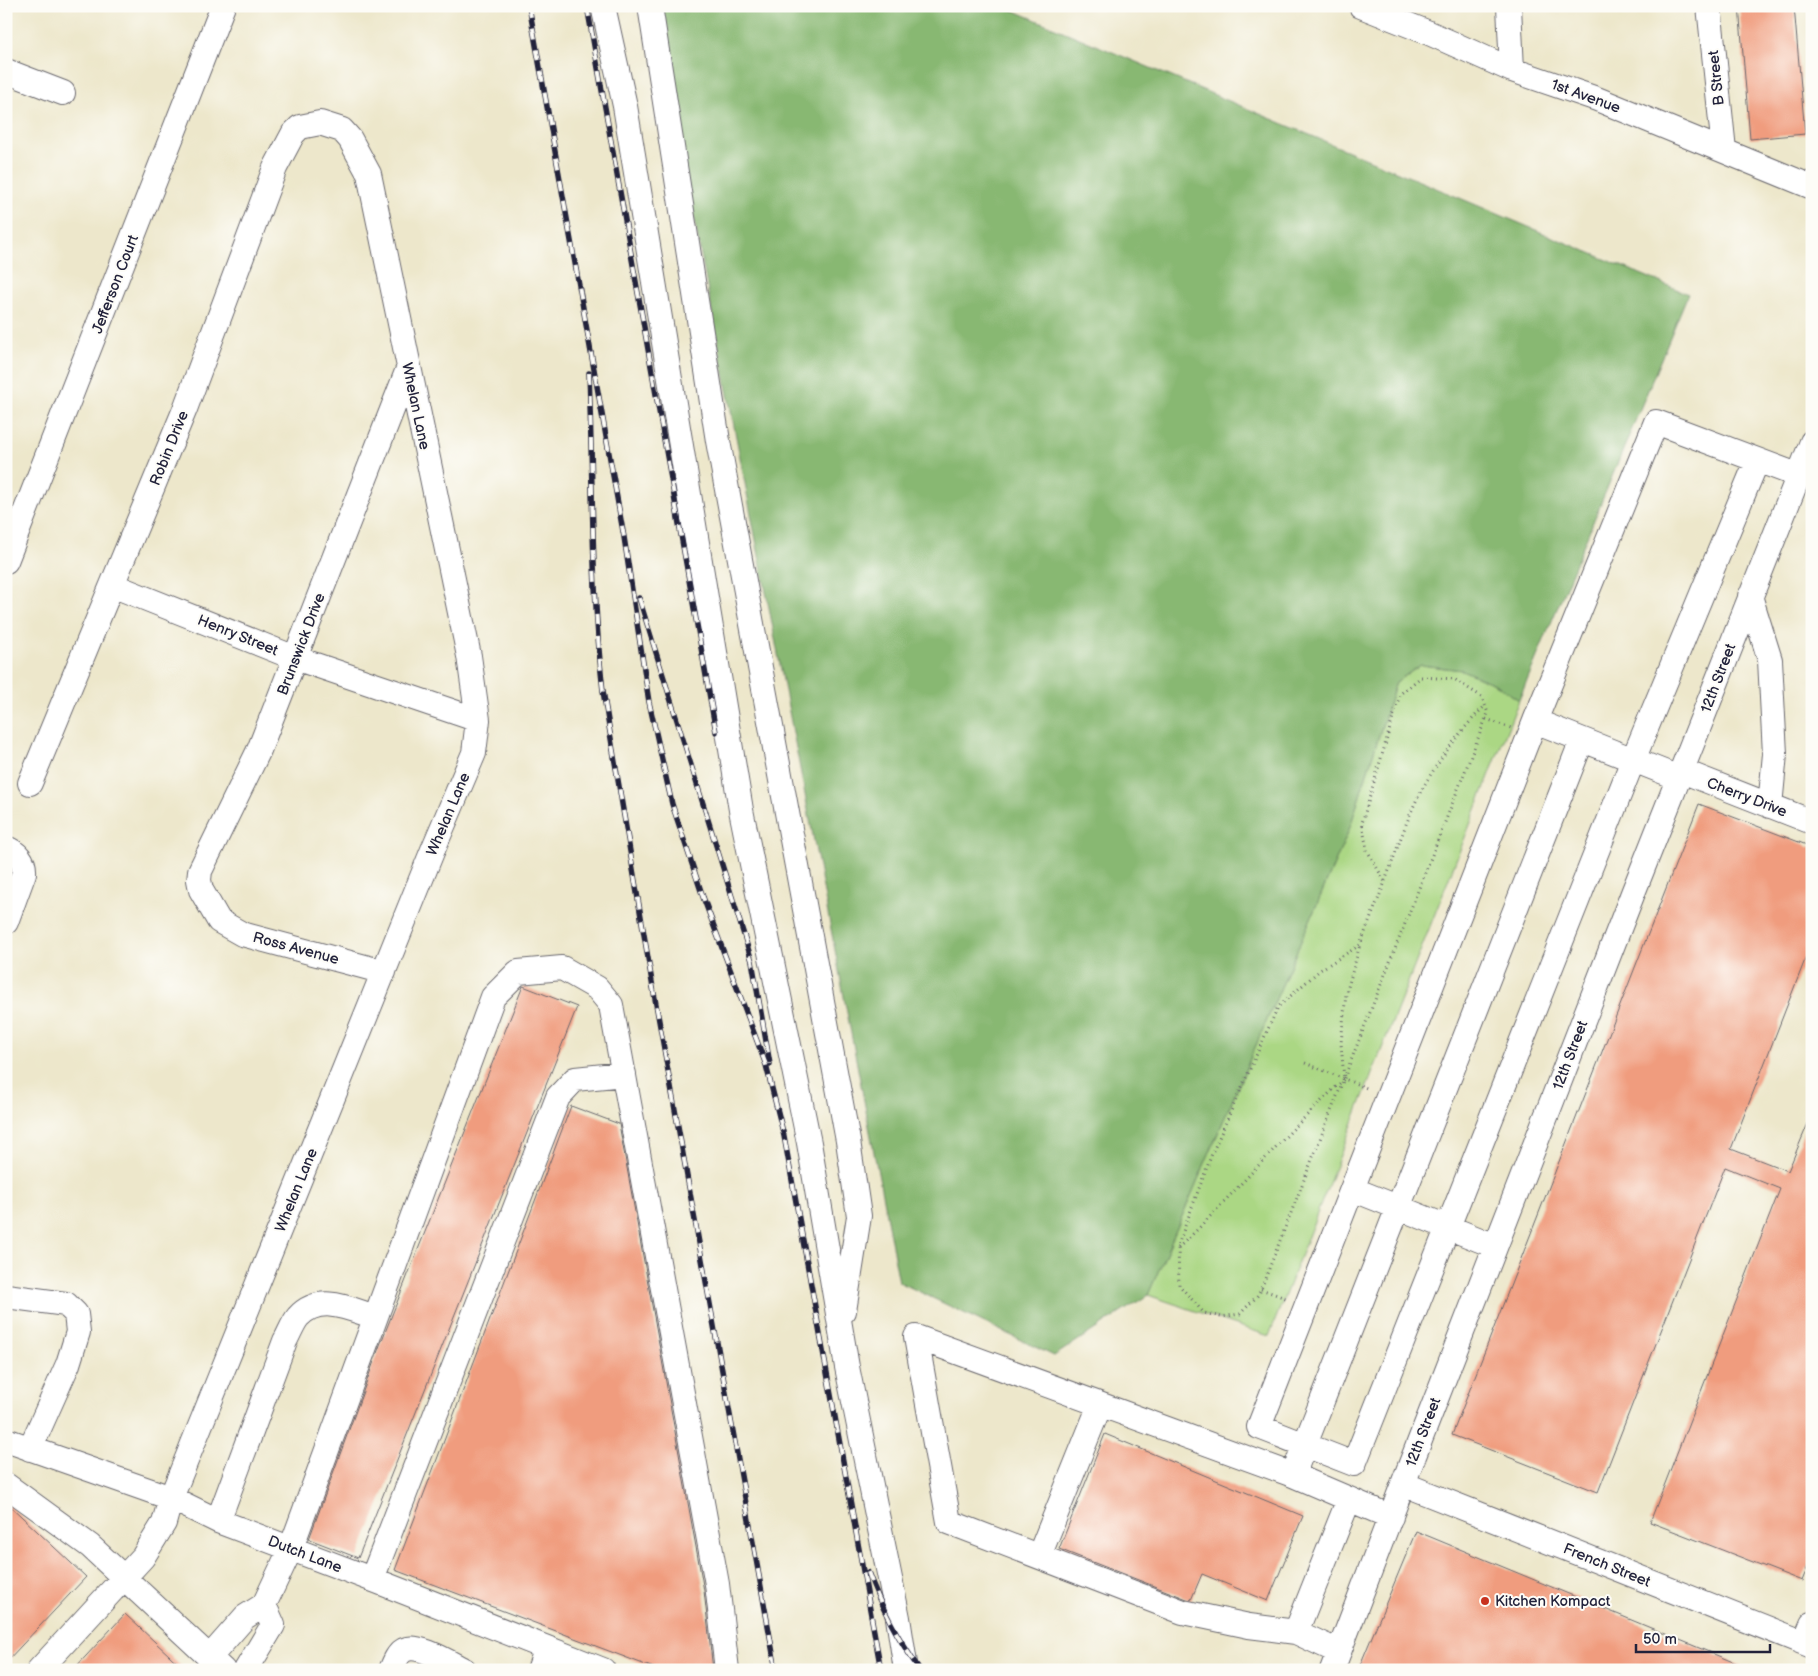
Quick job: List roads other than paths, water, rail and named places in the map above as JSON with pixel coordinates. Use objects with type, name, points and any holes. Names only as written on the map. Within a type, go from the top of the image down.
[{"type":"street","name":"Jefferson Court","points":[[6,561],[224,6]]},
{"type":"street","points":[[603,6],[625,106],[741,810],[809,1143],[841,1335],[898,1618],[906,1670]]},
{"type":"street","points":[[650,6],[718,441],[848,1141],[859,1216],[841,1335]]},
{"type":"street","name":"1st Avenue","points":[[1361,6],[1429,33],[1512,70],[1597,99],[1812,186]]},
{"type":"street","points":[[1509,6],[1512,70]]},
{"type":"street","name":"B Street","points":[[1709,6],[1724,150]]},
{"type":"street","points":[[6,71],[63,93]]},
{"type":"street","name":"Whelan Lane","points":[[39,1670],[143,1557],[164,1523],[171,1498],[474,753],[478,720],[469,656],[368,174],[350,139],[342,130],[314,123]]},
{"type":"street","name":"Robin Drive","points":[[30,783],[185,409],[276,168],[293,134],[300,127],[314,123]]},
{"type":"street","name":"Brunswick Drive","points":[[214,913],[202,890],[199,880],[200,872],[259,750],[408,369]]},
{"type":"street","points":[[1757,461],[1633,760],[1354,1464],[1260,1427],[1532,728],[1656,422],[1797,475]]},
{"type":"street","name":"12th Street","points":[[1336,1661],[1495,1246],[1797,475],[1812,442]]},
{"type":"street","name":"Henry Street","points":[[112,585],[295,658],[478,720]]},
{"type":"street","points":[[1750,596],[1770,660],[1774,754],[1770,806]]},
{"type":"street","name":"Cherry Drive","points":[[1532,728],[1582,740],[1633,760],[1681,775],[1812,822]]},
{"type":"street","points":[[1293,1475],[1582,740]]},
{"type":"street","points":[[6,848],[14,850],[25,868],[6,922]]},
{"type":"street","name":"Ross Avenue","points":[[214,913],[219,921],[242,934],[384,972]]},
{"type":"street","points":[[6,1485],[90,1546],[216,1664],[245,1618],[264,1606],[291,1548],[493,997],[518,972],[562,968],[597,988],[611,1005],[717,1584],[727,1670]]},
{"type":"street","points":[[372,1579],[558,1098],[574,1079],[624,1074]]},
{"type":"street","points":[[1352,1189],[1495,1246]]},
{"type":"street","points":[[6,1296],[66,1304],[76,1314],[78,1332],[68,1364],[30,1449]]},
{"type":"street","points":[[218,1521],[285,1341],[298,1317],[314,1306],[331,1304],[376,1317]]},
{"type":"street","points":[[1336,1661],[1296,1632],[1249,1626],[1183,1612],[949,1522],[916,1337],[1293,1475],[1391,1516]]},
{"type":"street","points":[[1039,1556],[1100,1405]]},
{"type":"street","name":"Dutch Lane","points":[[6,1440],[171,1498],[218,1521],[372,1579],[543,1659],[602,1670]]},
{"type":"street","name":"French Street","points":[[1403,1484],[1809,1638]]},
{"type":"street","points":[[1296,1632],[1349,1499]]},
{"type":"street","points":[[246,1670],[273,1625],[264,1606]]},
{"type":"street","points":[[391,1670],[396,1657],[405,1650],[419,1649],[453,1667]]},
{"type":"railway","points":[[529,6],[624,537],[649,702],[672,804],[703,897],[766,1065],[784,1136],[881,1670]]},
{"type":"railway","points":[[587,6],[716,732]]},
{"type":"railway","points":[[589,373],[594,572],[603,691],[652,982],[776,1670]]},
{"type":"railway","points":[[639,598],[752,961],[770,1064]]},
{"type":"railway","points":[[868,1572],[904,1647],[920,1670]]},
{"type":"place","name":"Kitchen Kompact","points":[[1485,1601]]}]
